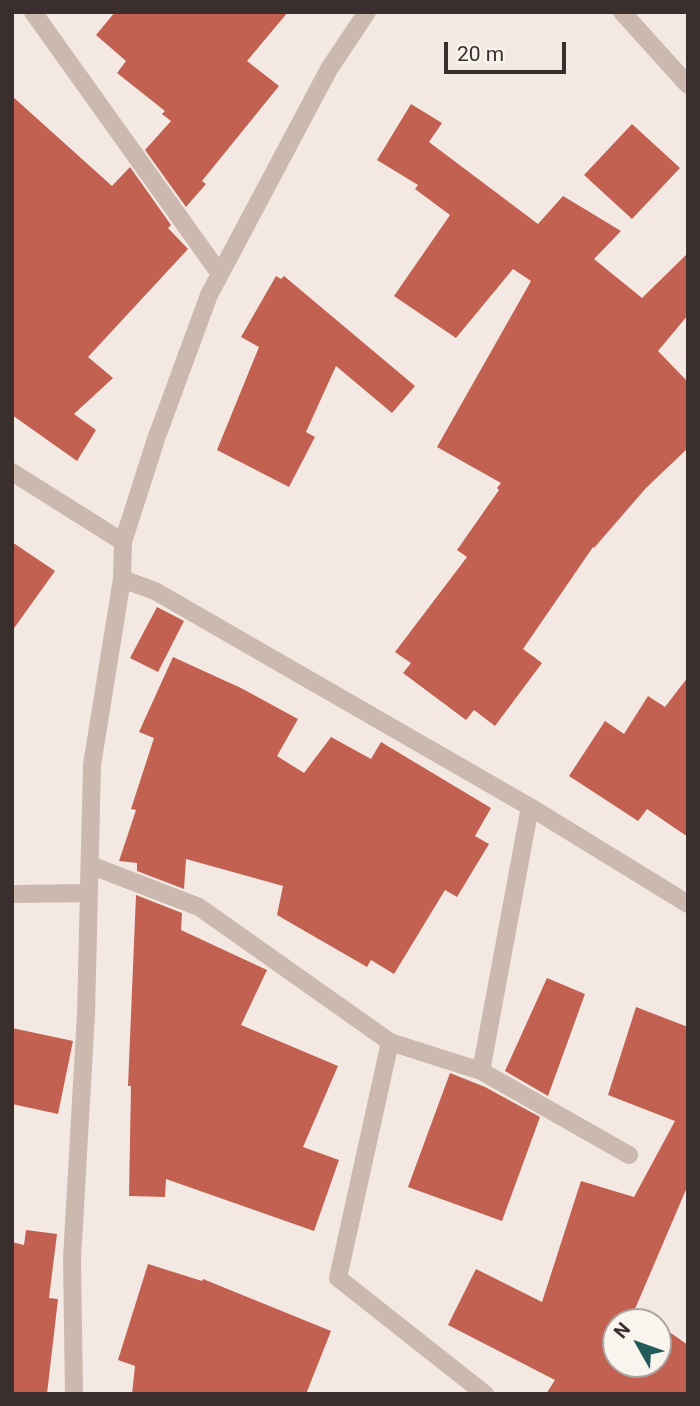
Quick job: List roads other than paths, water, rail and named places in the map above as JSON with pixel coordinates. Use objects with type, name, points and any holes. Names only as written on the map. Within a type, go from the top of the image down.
[{"type":"street","points":[[33,12],[220,274]]},
{"type":"street","points":[[74,1394],[72,1259],[86,1014],[92,765],[122,579],[123,542],[160,427],[209,295],[328,69],[367,12]]},
{"type":"street","points":[[622,12],[688,85]]},
{"type":"street","points":[[12,472],[123,542]]},
{"type":"street","points":[[122,579],[155,591],[530,807],[688,904]]},
{"type":"street","points":[[481,1071],[530,807]]},
{"type":"street","points":[[90,865],[199,907],[390,1042],[481,1071],[629,1155]]},
{"type":"street","points":[[12,894],[89,894]]},
{"type":"street","points":[[390,1042],[338,1278],[485,1394]]}]
